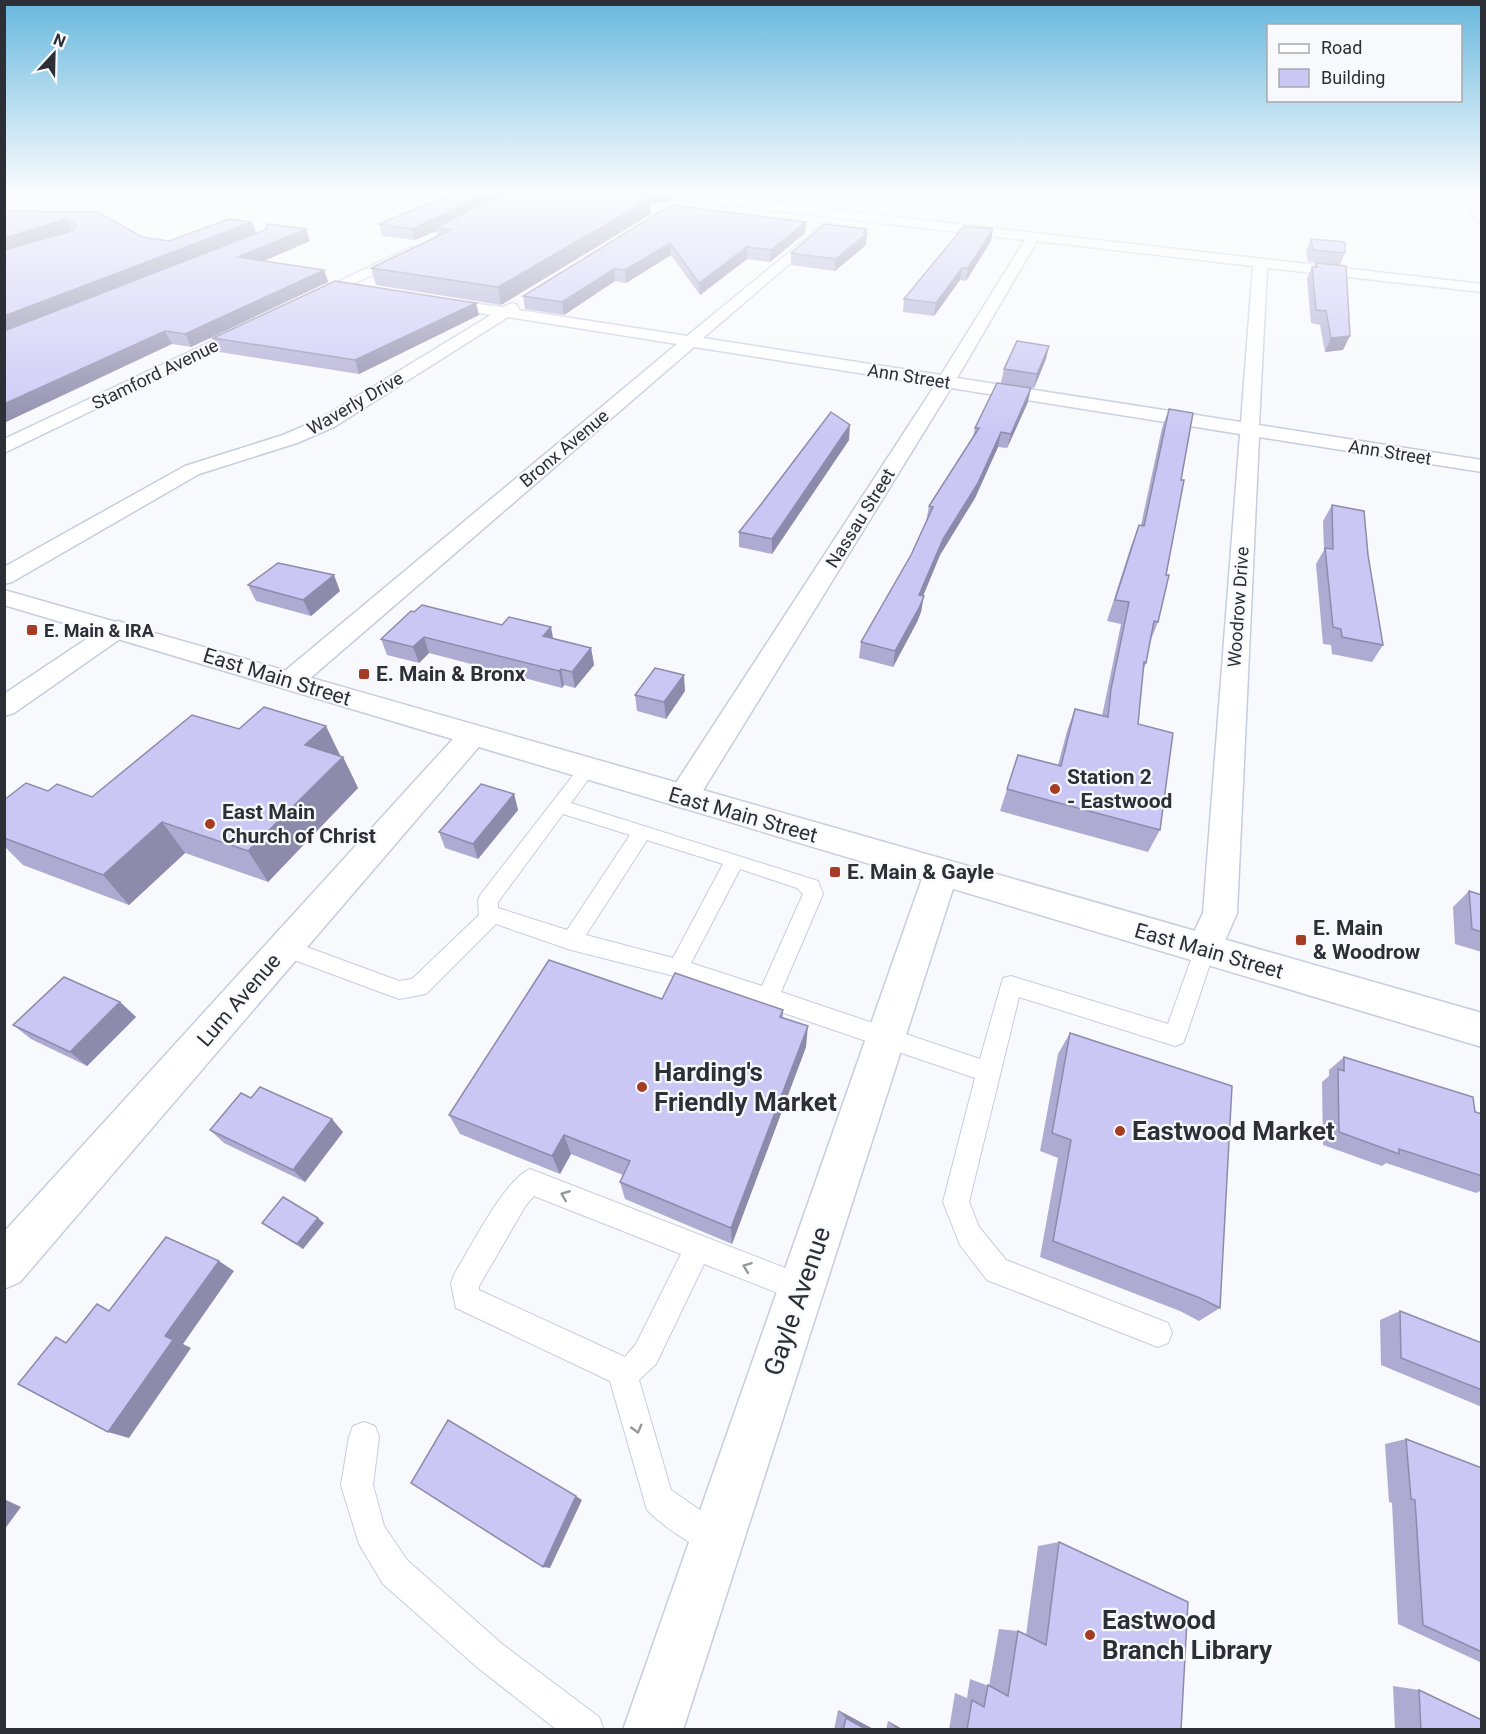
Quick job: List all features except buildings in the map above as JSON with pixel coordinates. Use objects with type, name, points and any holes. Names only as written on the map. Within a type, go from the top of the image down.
[{"type":"street","points":[[294,307],[364,273]]},
{"type":"street","name":"Bronx Avenue","points":[[290,681],[770,273]]},
{"type":"street","name":"Nassau Street","points":[[683,797],[946,381],[1011,273]]},
{"type":"street","name":"Woodrow Drive","points":[[1204,949],[1220,913],[1259,273]]},
{"type":"street","points":[[1353,273],[1482,288]]},
{"type":"street","points":[[337,286],[373,291]]},
{"type":"street","name":"Ann Street","points":[[420,299],[1482,466]]},
{"type":"street","name":"Waverly Drive","points":[[4,577],[192,470],[217,460],[290,439],[327,423],[525,300]]},
{"type":"street","name":"Stamford Avenue","points":[[4,447],[273,317]]},
{"type":"street","name":"East Main Street","points":[[4,597],[1482,1030]]},
{"type":"street","points":[[4,707],[118,629]]},
{"type":"street","name":"Lum Avenue","points":[[4,1266],[473,735]]},
{"type":"street","name":"Gayle Avenue","points":[[653,1730],[941,873]]},
{"type":"lane","points":[[587,769],[488,900],[488,912],[571,941],[678,968],[887,1036],[988,1072]]},
{"type":"lane","points":[[560,806],[811,886],[813,894],[768,997]]},
{"type":"lane","points":[[571,941],[643,831]]},
{"type":"lane","points":[[678,968],[735,860]]},
{"type":"lane","points":[[285,948],[399,990],[409,990],[418,987],[492,915]]},
{"type":"lane","points":[[1158,1333],[997,1270],[969,1236],[956,1202],[1011,985],[1174,1036],[1204,949]]},
{"type":"lane","points":[[698,1248],[646,1354],[634,1368],[622,1372],[466,1298],[465,1283],[517,1196],[530,1182],[801,1288]]},
{"type":"lane","points":[[622,1372],[658,1498],[668,1509],[717,1540]]},
{"type":"lane","points":[[364,1437],[357,1485],[370,1533],[395,1572],[490,1656],[586,1730]]},
{"type":"place","name":"E. Main & IRA","points":[[32,630]]},
{"type":"place","name":"E. Main & Bronx","points":[[364,674]]},
{"type":"place","name":"Station 2 - Eastwood","points":[[1055,789]]},
{"type":"place","name":"East Main Church of Christ","points":[[210,824]]},
{"type":"place","name":"E. Main & Gayle","points":[[835,872]]},
{"type":"place","name":"E. Main & Woodrow","points":[[1301,940]]},
{"type":"place","name":"Harding's Friendly Market","points":[[642,1087]]},
{"type":"place","name":"Eastwood Market","points":[[1120,1131]]},
{"type":"place","name":"Eastwood Branch Library","points":[[1090,1635]]}]
